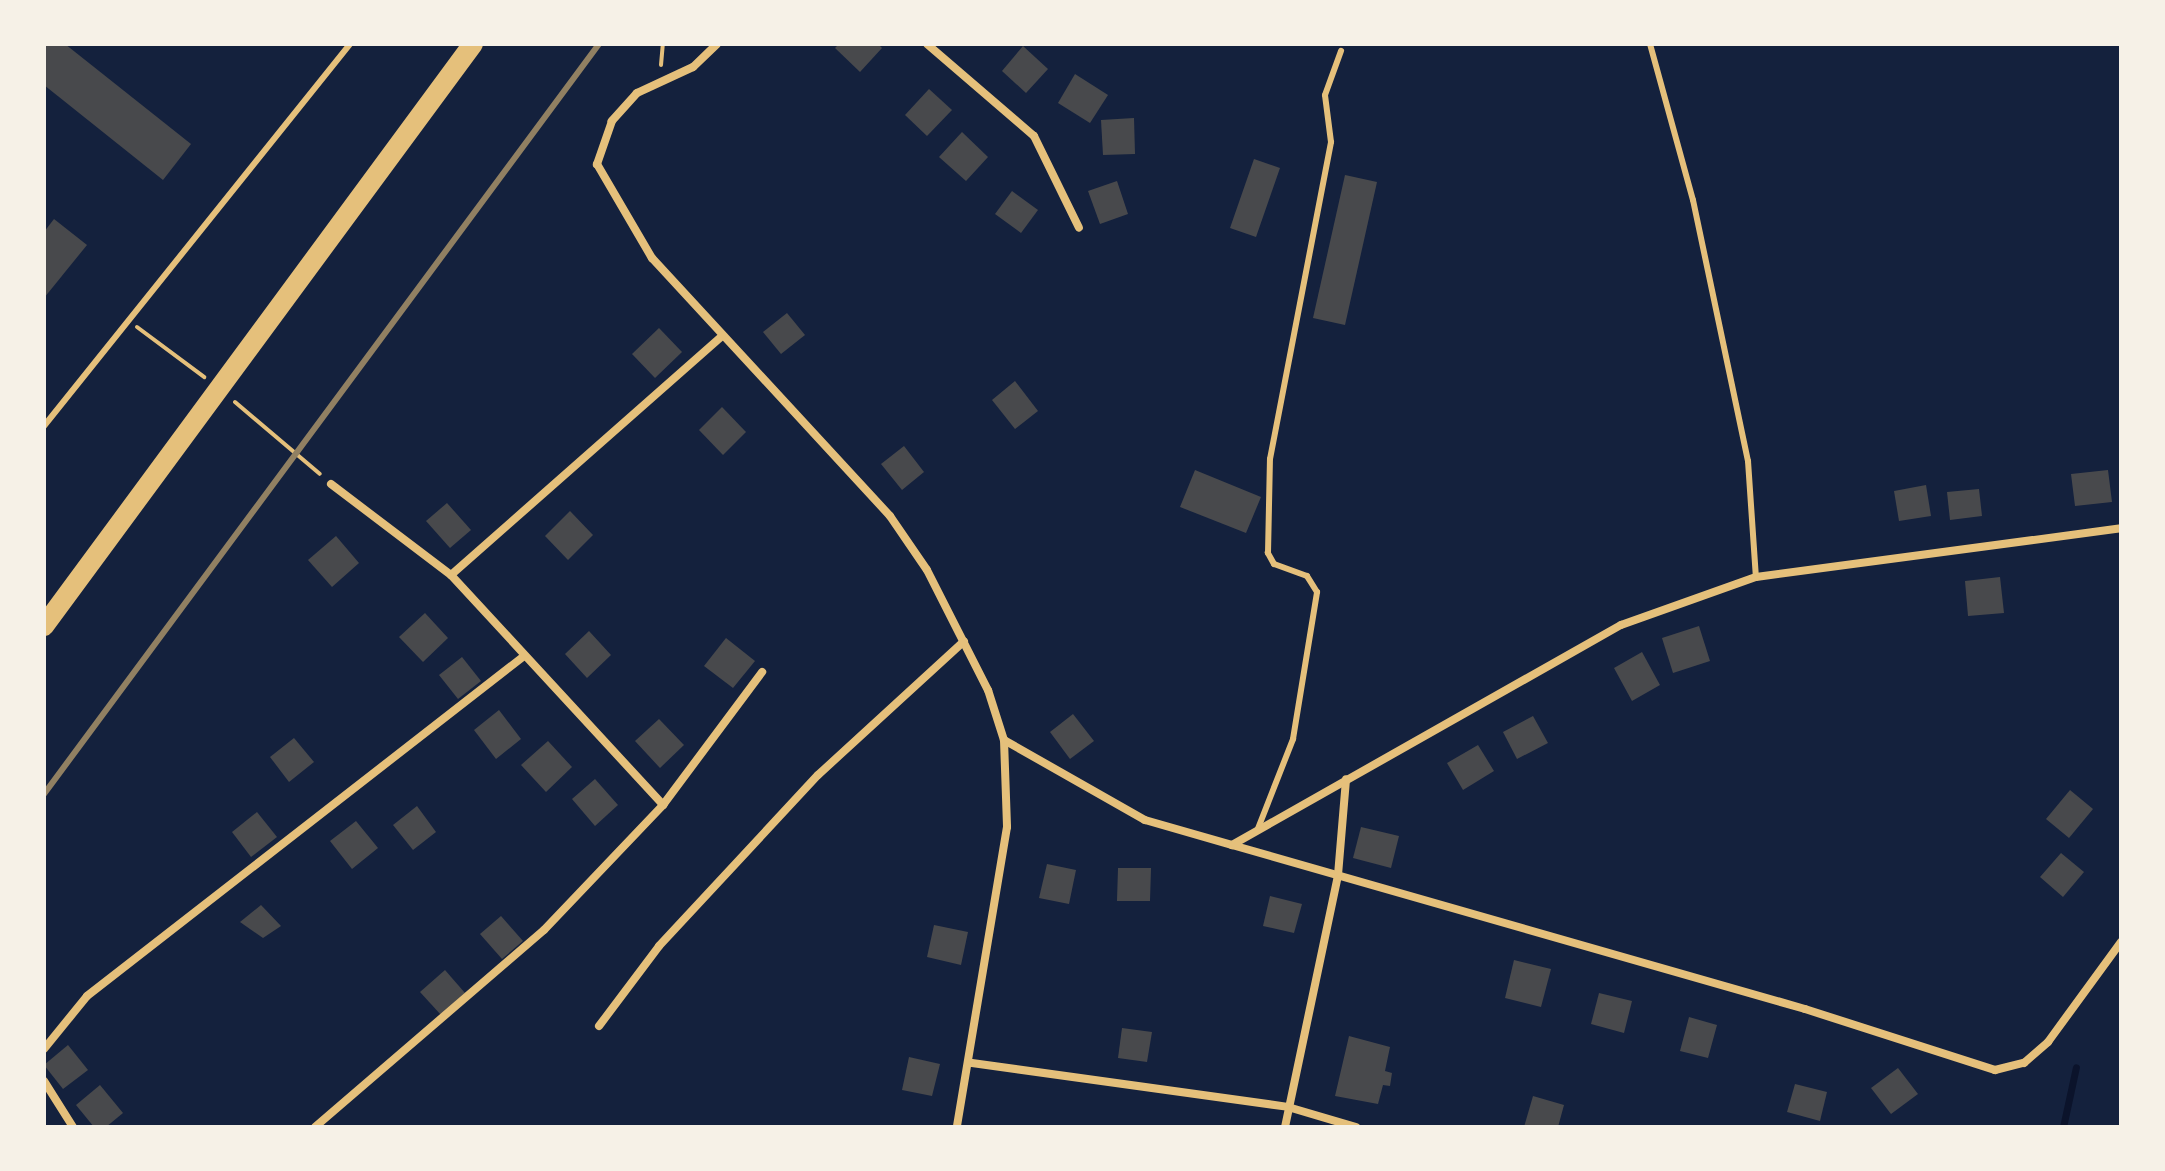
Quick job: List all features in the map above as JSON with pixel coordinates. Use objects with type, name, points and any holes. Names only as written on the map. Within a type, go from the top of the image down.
[{"type":"main road","points":[[44,626],[473,44]]},
{"type":"street","points":[[717,44],[693,67],[637,93],[612,121],[597,164],[652,258],[890,516],[927,570],[988,690],[1004,740],[1007,827],[972,1063],[957,1127]]},
{"type":"street","points":[[927,44],[1034,136],[1079,228]]},
{"type":"street","points":[[451,575],[722,336]]},
{"type":"street","points":[[331,484],[451,575],[663,805]]},
{"type":"street","points":[[1232,845],[1346,779],[1461,719],[1621,625],[1756,577],[2121,528]]},
{"type":"street","points":[[599,1026],[659,946],[818,775],[964,641]]},
{"type":"street","points":[[44,1049],[87,996],[524,656]]},
{"type":"street","points":[[315,1127],[544,930],[663,805],[762,672]]},
{"type":"street","points":[[1004,740],[1145,820],[1805,1009],[1995,1070],[2024,1063],[2048,1042],[2121,942]]},
{"type":"street","points":[[1285,1127],[1338,875],[1346,779]]},
{"type":"street","points":[[972,1063],[1288,1107],[1356,1127]]},
{"type":"street","points":[[44,1081],[73,1127]]},
{"type":"lane","points":[[44,426],[350,44]]},
{"type":"lane","points":[[1650,44],[1693,200],[1748,461],[1756,577]]},
{"type":"lane","points":[[1257,831],[1293,739],[1317,592],[1307,576],[1274,564],[1268,553],[1270,459],[1331,142],[1325,95],[1341,51]]},
{"type":"building","points":[[44,44],[65,44],[191,144],[163,180],[44,85]]},
{"type":"building","points":[[839,44],[878,44],[882,48],[860,72],[835,48]]},
{"type":"building","points":[[1023,46],[1048,69],[1026,93],[1002,71]]},
{"type":"building","points":[[1075,74],[1108,95],[1090,123],[1058,103]]},
{"type":"building","points":[[929,89],[952,110],[927,136],[905,115]]},
{"type":"building","points":[[1134,118],[1135,154],[1103,155],[1101,120]]},
{"type":"building","points":[[962,132],[988,157],[966,181],[939,157]]},
{"type":"building","points":[[1254,159],[1280,168],[1256,237],[1230,228]]},
{"type":"building","points":[[1345,175],[1377,182],[1345,325],[1313,318]]},
{"type":"building","points":[[1117,181],[1128,214],[1100,224],[1088,191]]},
{"type":"building","points":[[1012,191],[1038,210],[1021,233],[995,214]]},
{"type":"building","points":[[54,219],[87,245],[44,298],[44,232]]},
{"type":"building","points":[[787,313],[805,335],[781,354],[763,332]]},
{"type":"building","points":[[659,328],[682,352],[655,378],[632,354]]},
{"type":"building","points":[[1015,381],[1038,411],[1015,429],[992,400]]},
{"type":"building","points":[[722,407],[746,432],[723,455],[699,430]]},
{"type":"building","points":[[904,446],[924,472],[902,490],[881,464]]},
{"type":"building","points":[[1195,470],[1261,497],[1246,533],[1180,507]]},
{"type":"building","points":[[2108,470],[2112,502],[2075,506],[2071,474]]},
{"type":"building","points":[[1926,485],[1931,516],[1899,521],[1894,491]]},
{"type":"building","points":[[1979,489],[1982,516],[1950,520],[1947,492]]},
{"type":"building","points":[[447,503],[471,530],[450,548],[426,521]]},
{"type":"building","points":[[570,511],[593,535],[568,560],[545,536]]},
{"type":"building","points":[[336,536],[359,563],[332,587],[308,560]]},
{"type":"building","points":[[2000,577],[2004,613],[1968,616],[1965,581]]},
{"type":"building","points":[[425,613],[448,638],[423,662],[399,637]]},
{"type":"building","points":[[1699,626],[1710,661],[1673,673],[1662,638]]},
{"type":"building","points":[[589,631],[611,655],[587,678],[565,654]]},
{"type":"building","points":[[726,638],[755,661],[733,688],[704,666]]},
{"type":"building","points":[[1642,652],[1660,685],[1632,701],[1614,668]]},
{"type":"building","points":[[462,657],[481,681],[458,699],[439,675]]},
{"type":"building","points":[[499,710],[521,739],[496,759],[474,730]]},
{"type":"building","points":[[1073,714],[1094,741],[1070,759],[1050,732]]},
{"type":"building","points":[[1533,716],[1548,743],[1517,759],[1503,732]]},
{"type":"building","points":[[659,719],[684,745],[660,768],[635,741]]},
{"type":"building","points":[[294,738],[314,762],[289,782],[270,757]]},
{"type":"building","points":[[548,741],[572,767],[546,792],[521,765]]},
{"type":"building","points":[[1478,745],[1494,771],[1463,790],[1447,763]]},
{"type":"building","points":[[595,779],[618,805],[595,826],[572,799]]},
{"type":"building","points":[[2070,790],[2093,809],[2069,838],[2046,819]]},
{"type":"building","points":[[417,806],[436,832],[413,850],[393,825]]},
{"type":"building","points":[[257,812],[277,837],[251,857],[232,832]]},
{"type":"building","points":[[356,821],[378,848],[352,869],[330,841]]},
{"type":"building","points":[[1361,827],[1399,836],[1391,868],[1353,858]]},
{"type":"building","points":[[2061,853],[2084,872],[2063,897],[2040,877]]},
{"type":"building","points":[[1047,864],[1076,870],[1069,904],[1039,898]]},
{"type":"building","points":[[1118,868],[1151,868],[1150,901],[1117,901]]},
{"type":"building","points":[[1270,896],[1302,904],[1294,933],[1263,926]]},
{"type":"building","points":[[261,905],[281,926],[263,938],[240,922]]},
{"type":"building","points":[[501,916],[523,941],[502,959],[480,934]]},
{"type":"building","points":[[934,925],[968,932],[961,965],[927,957]]},
{"type":"building","points":[[1514,960],[1551,969],[1541,1007],[1505,998]]},
{"type":"building","points":[[445,970],[465,993],[441,1015],[420,992]]},
{"type":"building","points":[[1599,993],[1632,1001],[1624,1033],[1591,1024]]},
{"type":"building","points":[[1689,1017],[1717,1025],[1708,1058],[1680,1051]]},
{"type":"building","points":[[1122,1028],[1152,1032],[1147,1062],[1118,1058]]},
{"type":"building","points":[[1349,1036],[1390,1047],[1385,1071],[1392,1073],[1390,1086],[1383,1085],[1378,1104],[1335,1096]]},
{"type":"building","points":[[68,1045],[88,1070],[63,1089],[44,1065]]},
{"type":"building","points":[[909,1057],[940,1064],[932,1096],[902,1090]]},
{"type":"building","points":[[1898,1068],[1918,1094],[1891,1114],[1871,1088]]},
{"type":"building","points":[[1795,1084],[1827,1092],[1820,1121],[1787,1112]]},
{"type":"building","points":[[100,1085],[123,1113],[106,1127],[94,1127],[76,1105]]},
{"type":"building","points":[[1533,1096],[1564,1105],[1558,1127],[1524,1127]]},
{"type":"waterway","points":[[2063,1127],[2076,1067]]},
{"type":"railway","points":[[44,794],[599,44]]}]
